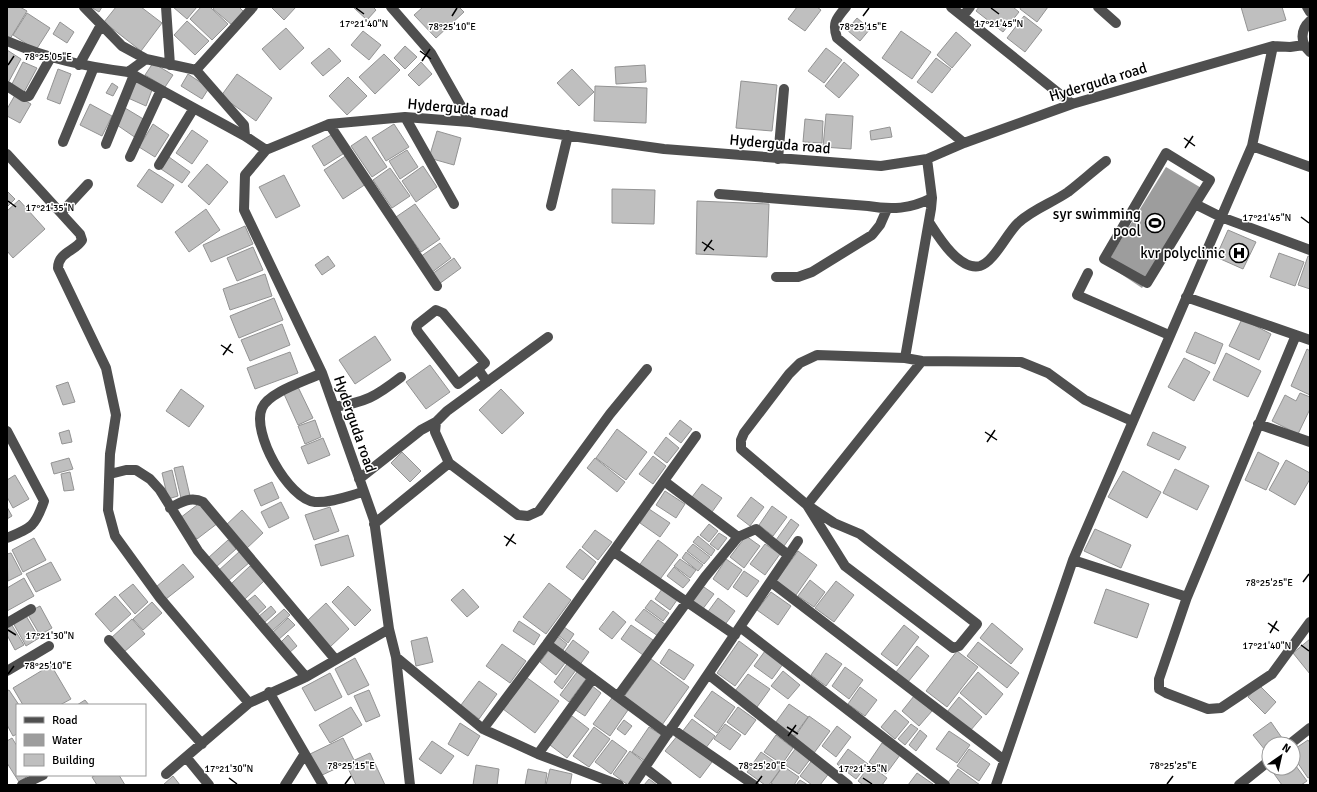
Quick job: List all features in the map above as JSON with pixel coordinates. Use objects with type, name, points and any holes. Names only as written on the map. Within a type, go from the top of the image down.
[{"type":"street","points":[[84,7],[122,46],[146,59],[196,70],[244,125],[245,136]]},
{"type":"street","points":[[166,7],[170,65]]},
{"type":"street","points":[[196,70],[253,7]]},
{"type":"street","points":[[391,7],[431,53],[470,122]]},
{"type":"street","points":[[846,7],[837,18],[834,28],[837,38],[964,143]]},
{"type":"street","points":[[951,7],[1072,104]]},
{"type":"street","points":[[963,16],[970,7]]},
{"type":"street","points":[[1098,7],[1116,23]]},
{"type":"street","points":[[1306,7],[1310,12]]},
{"type":"street","points":[[1307,49],[1302,33],[1304,27],[1310,21]]},
{"type":"street","points":[[79,65],[101,25]]},
{"type":"street","points":[[7,41],[32,52],[79,65],[131,73],[245,136],[266,150]]},
{"type":"street","points":[[996,785],[1073,560],[1252,146],[1273,46]]},
{"type":"street","name":"Hyderguda road","points":[[410,785],[396,657],[389,629],[374,524],[322,373],[244,210],[245,175],[266,150],[330,124],[405,117],[470,122],[664,149],[881,166],[927,159],[964,143],[1072,104],[1273,46],[1307,49]]},
{"type":"street","points":[[7,86],[24,97],[29,96],[51,57]]},
{"type":"street","points":[[106,144],[131,73],[146,59]]},
{"type":"street","points":[[63,142],[94,67]]},
{"type":"street","points":[[778,159],[784,89]]},
{"type":"street","points":[[130,157],[161,90]]},
{"type":"street","points":[[159,165],[194,108]]},
{"type":"street","points":[[405,117],[454,204]]},
{"type":"street","points":[[330,124],[437,286]]},
{"type":"street","points":[[551,206],[568,135]]},
{"type":"street","points":[[1252,146],[1310,167]]},
{"type":"street","points":[[1166,153],[1210,180],[1195,204],[1147,283],[1104,259],[1166,153]]},
{"type":"street","points":[[7,154],[80,234],[82,240],[61,257],[58,268],[106,368],[116,415],[110,448],[108,510],[115,536],[160,598],[248,703]]},
{"type":"street","points":[[905,358],[932,198],[927,159]]},
{"type":"street","points":[[929,222],[950,252],[959,259],[971,265],[980,266],[990,260],[1008,234],[1027,215],[1067,192],[1106,161]]},
{"type":"street","points":[[61,213],[88,184]]},
{"type":"street","points":[[720,194],[868,206],[887,209],[905,209],[932,198]]},
{"type":"street","points":[[1195,204],[1221,217],[1310,250]]},
{"type":"street","points":[[776,277],[798,277],[812,272],[872,235],[880,225],[887,209]]},
{"type":"street","points":[[1088,272],[1077,295],[1169,335]]},
{"type":"street","points":[[1186,297],[1310,340]]},
{"type":"street","points":[[436,310],[443,313],[485,364],[478,369],[458,384],[418,332],[416,328],[417,325],[436,310]]},
{"type":"street","points":[[1296,335],[1187,597],[1159,679],[1159,688],[1166,694],[1208,709],[1221,708],[1272,674],[1310,622]]},
{"type":"street","points":[[359,479],[421,430],[436,422],[447,411],[548,337]]},
{"type":"street","points":[[808,505],[845,566],[954,648],[959,646],[977,624],[860,534],[834,523],[808,505],[741,449],[741,440],[744,433],[789,374],[800,363],[817,355],[905,358],[922,361],[1021,362],[1048,373],[1085,400],[1132,421]]},
{"type":"street","points":[[808,505],[922,361]]},
{"type":"street","points":[[478,369],[487,382]]},
{"type":"street","points":[[436,422],[435,432],[449,463],[518,515],[528,516],[539,511],[610,414],[647,370]]},
{"type":"street","points":[[322,373],[270,397],[262,408],[260,419],[267,447],[287,484],[300,496],[315,502],[363,492]]},
{"type":"street","points":[[334,407],[369,400],[401,377]]},
{"type":"street","points":[[1258,424],[1310,442]]},
{"type":"street","points":[[7,431],[44,501],[39,517],[29,529],[7,538]]},
{"type":"street","points":[[483,729],[614,552],[696,436]]},
{"type":"street","points":[[374,524],[449,463]]},
{"type":"street","points":[[110,474],[126,470],[136,470],[144,474],[160,490],[198,551],[306,677]]},
{"type":"street","points":[[664,481],[738,537]]},
{"type":"street","points":[[170,508],[190,499],[197,499],[203,502],[335,659]]},
{"type":"street","points":[[618,696],[686,603],[738,537],[756,529],[788,555]]},
{"type":"street","points":[[632,785],[798,541]]},
{"type":"street","points":[[614,552],[686,603],[738,631],[945,785]]},
{"type":"street","points":[[1073,560],[1187,597]]},
{"type":"street","points":[[771,582],[1004,760]]},
{"type":"street","points":[[7,623],[31,610]]},
{"type":"street","points":[[166,774],[248,703],[269,692],[306,677],[389,629]]},
{"type":"street","points":[[109,640],[202,744]]},
{"type":"street","points":[[547,644],[618,696],[754,785]]},
{"type":"street","points":[[7,671],[49,646]]},
{"type":"street","points":[[396,657],[483,729],[538,754],[619,785]]},
{"type":"street","points":[[708,674],[848,785]]},
{"type":"street","points":[[538,754],[592,678]]},
{"type":"street","points":[[269,692],[304,755],[323,785]]},
{"type":"street","points":[[1300,736],[1310,728]]},
{"type":"street","points":[[285,785],[304,755]]},
{"type":"street","points":[[186,757],[209,785]]},
{"type":"street","points":[[1239,785],[1261,767]]},
{"type":"street","points":[[645,768],[667,785]]},
{"type":"street","points":[[22,785],[42,776]]},
{"type":"water","points":[[1166,167],[1203,189],[1142,288],[1106,264]]},
{"type":"building","points":[[7,7],[20,7],[27,11],[10,39],[7,37]]},
{"type":"building","points":[[91,7],[102,7],[99,12]]},
{"type":"building","points":[[116,7],[141,7],[162,23],[141,51],[104,22]]},
{"type":"building","points":[[173,7],[197,7],[187,19]]},
{"type":"building","points":[[201,7],[210,7],[228,24],[212,40],[190,19]]},
{"type":"building","points":[[215,7],[239,7],[244,12],[232,25],[213,9]]},
{"type":"building","points":[[271,7],[296,7],[284,20]]},
{"type":"building","points":[[353,7],[373,7],[376,10],[367,20]]},
{"type":"building","points":[[423,7],[459,7],[464,12],[436,38],[414,15]]},
{"type":"building","points":[[797,7],[817,7],[821,10],[805,31],[788,19]]},
{"type":"building","points":[[979,7],[1013,7],[1019,12],[1003,32],[976,11]]},
{"type":"building","points":[[1021,7],[1048,7],[1037,22],[1020,9]]},
{"type":"building","points":[[1241,7],[1282,7],[1286,20],[1248,31]]},
{"type":"building","points":[[27,13],[50,28],[36,50],[13,35]]},
{"type":"building","points":[[1024,16],[1042,30],[1025,52],[1007,38]]},
{"type":"building","points":[[857,18],[870,29],[860,41],[847,30]]},
{"type":"building","points":[[187,21],[209,41],[195,55],[174,35]]},
{"type":"building","points":[[60,22],[74,32],[67,43],[53,34]]},
{"type":"building","points":[[286,28],[304,48],[280,70],[262,49]]},
{"type":"building","points":[[363,31],[381,45],[369,60],[351,45]]},
{"type":"building","points":[[901,31],[931,52],[912,79],[882,58]]},
{"type":"building","points":[[956,32],[971,45],[952,68],[937,55]]},
{"type":"building","points":[[405,46],[417,57],[405,69],[394,58]]},
{"type":"building","points":[[329,48],[341,61],[323,76],[311,63]]},
{"type":"building","points":[[826,48],[842,60],[824,83],[808,71]]},
{"type":"building","points":[[7,50],[21,59],[8,83],[7,82]]},
{"type":"building","points":[[384,54],[400,70],[375,94],[359,77]]},
{"type":"building","points":[[936,58],[951,69],[932,93],[917,82]]},
{"type":"building","points":[[23,62],[37,68],[23,94],[11,86]]},
{"type":"building","points":[[421,62],[432,74],[419,86],[408,75]]},
{"type":"building","points":[[844,62],[859,75],[839,98],[825,86]]},
{"type":"building","points":[[153,63],[173,75],[165,87],[145,75]]},
{"type":"building","points":[[645,65],[646,82],[616,84],[615,67]]},
{"type":"building","points":[[58,69],[71,74],[60,104],[47,99]]},
{"type":"building","points":[[572,69],[594,92],[579,106],[557,83]]},
{"type":"building","points":[[188,74],[209,88],[202,99],[181,86]]},
{"type":"building","points":[[237,74],[272,98],[256,121],[221,96]]},
{"type":"building","points":[[348,77],[367,96],[347,115],[329,96]]},
{"type":"building","points":[[741,81],[777,85],[772,131],[736,128]]},
{"type":"building","points":[[136,82],[152,90],[146,106],[128,98]]},
{"type":"building","points":[[112,83],[118,87],[113,96],[106,93]]},
{"type":"building","points":[[595,86],[647,88],[646,123],[594,121]]},
{"type":"building","points":[[15,95],[31,104],[20,123],[7,116],[7,109]]},
{"type":"building","points":[[90,104],[112,116],[102,136],[80,125]]},
{"type":"building","points":[[125,108],[145,120],[136,138],[117,125]]},
{"type":"building","points":[[826,114],[853,116],[851,149],[823,147]]},
{"type":"building","points":[[805,119],[823,121],[822,143],[803,142]]},
{"type":"building","points":[[153,124],[169,135],[155,157],[139,147]]},
{"type":"building","points":[[394,124],[409,147],[386,161],[372,138]]},
{"type":"building","points":[[890,127],[892,137],[871,140],[870,131]]},
{"type":"building","points":[[192,130],[208,141],[192,164],[176,153]]},
{"type":"building","points":[[437,131],[461,138],[454,165],[429,158]]},
{"type":"building","points":[[331,135],[343,154],[324,166],[312,146]]},
{"type":"building","points":[[366,136],[387,167],[372,177],[351,146]]},
{"type":"building","points":[[407,150],[418,167],[400,179],[389,161]]},
{"type":"building","points":[[347,155],[366,184],[343,199],[324,170]]},
{"type":"building","points":[[169,157],[190,172],[182,183],[161,169]]},
{"type":"building","points":[[207,164],[228,182],[209,205],[188,186]]},
{"type":"building","points":[[423,166],[437,187],[416,202],[402,181]]},
{"type":"building","points":[[390,168],[410,196],[392,208],[373,180]]},
{"type":"building","points":[[149,169],[174,185],[162,203],[137,186]]},
{"type":"building","points":[[284,175],[300,206],[276,218],[259,187]]},
{"type":"building","points":[[612,189],[655,190],[654,224],[612,223]]},
{"type":"building","points":[[7,191],[15,199],[7,207]]},
{"type":"building","points":[[19,200],[45,229],[13,258],[7,251],[7,211]]},
{"type":"building","points":[[697,201],[769,204],[767,257],[696,254]]},
{"type":"building","points":[[415,204],[440,239],[421,252],[396,217]]},
{"type":"building","points":[[206,209],[220,230],[189,252],[175,232]]},
{"type":"building","points":[[245,226],[253,244],[211,262],[203,245]]},
{"type":"building","points":[[1228,230],[1256,242],[1243,269],[1216,257]]},
{"type":"building","points":[[440,243],[451,258],[431,273],[420,257]]},
{"type":"building","points":[[253,247],[263,270],[237,281],[227,258]]},
{"type":"building","points":[[1279,253],[1304,262],[1295,286],[1270,277]]},
{"type":"building","points":[[328,256],[335,266],[322,275],[315,265]]},
{"type":"building","points":[[1308,256],[1310,256],[1310,289],[1298,285]]},
{"type":"building","points":[[454,258],[461,268],[439,284],[432,274]]},
{"type":"building","points":[[265,274],[272,296],[230,310],[223,289]]},
{"type":"building","points":[[274,298],[283,320],[239,338],[230,316]]},
{"type":"building","points":[[1242,319],[1271,334],[1259,360],[1229,346]]},
{"type":"building","points":[[282,324],[290,345],[250,361],[241,340]]},
{"type":"building","points":[[1195,332],[1223,344],[1215,364],[1186,352]]},
{"type":"building","points":[[375,336],[391,360],[355,384],[339,360]]},
{"type":"building","points":[[1307,349],[1310,351],[1310,395],[1291,386]]},
{"type":"building","points":[[290,352],[298,373],[255,389],[247,368]]},
{"type":"building","points":[[1226,353],[1261,371],[1248,397],[1213,380]]},
{"type":"building","points":[[1184,358],[1210,372],[1194,401],[1168,387]]},
{"type":"building","points":[[430,365],[450,392],[426,409],[406,382]]},
{"type":"building","points":[[68,382],[75,402],[63,405],[56,386]]},
{"type":"building","points":[[298,387],[313,418],[298,425],[284,394]]},
{"type":"building","points":[[181,389],[204,406],[189,427],[166,411]]},
{"type":"building","points":[[501,389],[524,413],[502,434],[479,410]]},
{"type":"building","points":[[1300,393],[1310,397],[1310,409],[1298,434],[1272,421],[1285,395],[1296,401]]},
{"type":"building","points":[[315,420],[321,437],[305,444],[298,426]]},
{"type":"building","points":[[680,420],[692,429],[681,443],[669,434]]},
{"type":"building","points":[[617,429],[647,452],[626,480],[596,458]]},
{"type":"building","points":[[69,430],[72,442],[62,444],[59,433]]},
{"type":"building","points":[[1153,432],[1186,447],[1179,460],[1147,445]]},
{"type":"building","points":[[666,437],[679,448],[667,463],[654,453]]},
{"type":"building","points":[[323,438],[330,455],[308,464],[301,447]]},
{"type":"building","points":[[402,452],[421,471],[410,482],[391,463]]},
{"type":"building","points":[[1258,452],[1279,463],[1266,490],[1245,480]]},
{"type":"building","points":[[653,456],[666,466],[653,484],[639,474]]},
{"type":"building","points":[[69,458],[73,469],[54,474],[51,463]]},
{"type":"building","points":[[595,458],[625,482],[617,492],[587,468]]},
{"type":"building","points":[[1286,460],[1310,473],[1310,479],[1295,505],[1269,490]]},
{"type":"building","points":[[183,466],[190,496],[181,498],[174,468]]},
{"type":"building","points":[[1175,469],[1209,486],[1197,510],[1163,493]]},
{"type":"building","points":[[172,470],[178,496],[168,499],[162,473]]},
{"type":"building","points":[[1123,471],[1161,492],[1147,518],[1108,497]]},
{"type":"building","points":[[70,472],[74,490],[64,491],[61,474]]},
{"type":"building","points":[[15,475],[29,499],[13,508],[7,497],[7,480]]},
{"type":"building","points":[[272,482],[279,498],[261,506],[254,490]]},
{"type":"building","points":[[702,484],[722,498],[712,512],[692,497]]},
{"type":"building","points":[[665,491],[685,504],[676,518],[656,505]]},
{"type":"building","points":[[751,497],[764,507],[750,526],[737,516]]},
{"type":"building","points":[[201,502],[218,523],[197,539],[180,518]]},
{"type":"building","points":[[281,502],[289,518],[269,528],[261,512]]},
{"type":"building","points":[[772,506],[787,517],[773,536],[759,525]]},
{"type":"building","points":[[7,507],[12,516],[7,519]]},
{"type":"building","points":[[330,507],[339,531],[314,540],[305,515]]},
{"type":"building","points":[[649,509],[670,523],[660,537],[640,523]]},
{"type":"building","points":[[242,510],[263,533],[246,549],[225,526]]},
{"type":"building","points":[[791,519],[799,525],[784,546],[776,540]]},
{"type":"building","points":[[709,524],[718,531],[709,542],[700,535]]},
{"type":"building","points":[[1095,529],[1131,545],[1121,568],[1084,551]]},
{"type":"building","points":[[595,530],[612,542],[598,560],[582,547]]},
{"type":"building","points":[[719,533],[727,538],[718,550],[710,544]]},
{"type":"building","points":[[348,535],[354,556],[321,566],[315,545]]},
{"type":"building","points":[[698,536],[715,550],[711,556],[693,542]]},
{"type":"building","points":[[746,536],[760,546],[744,568],[730,557]]},
{"type":"building","points":[[34,538],[46,560],[23,572],[12,550]]},
{"type":"building","points":[[228,540],[236,549],[216,567],[208,558]]},
{"type":"building","points":[[658,540],[678,555],[658,582],[638,567]]},
{"type":"building","points":[[693,544],[710,557],[704,564],[687,551]]},
{"type":"building","points":[[765,544],[780,554],[765,575],[750,564]]},
{"type":"building","points":[[580,549],[596,562],[583,580],[566,567]]},
{"type":"building","points":[[240,551],[250,562],[228,581],[218,571]]},
{"type":"building","points":[[798,551],[817,565],[796,595],[776,581]]},
{"type":"building","points":[[686,552],[703,565],[698,571],[682,558]]},
{"type":"building","points":[[11,553],[22,574],[8,581],[7,554]]},
{"type":"building","points":[[680,559],[696,570],[690,578],[674,566]]},
{"type":"building","points":[[726,559],[742,570],[728,590],[713,579]]},
{"type":"building","points":[[51,562],[61,580],[36,592],[26,574]]},
{"type":"building","points":[[183,564],[194,577],[166,599],[156,587]]},
{"type":"building","points":[[250,566],[264,581],[245,599],[231,584]]},
{"type":"building","points":[[674,567],[690,580],[683,588],[667,576]]},
{"type":"building","points":[[744,571],[759,581],[747,597],[733,587]]},
{"type":"building","points":[[24,578],[34,596],[7,611],[7,588]]},
{"type":"building","points":[[810,580],[825,592],[814,607],[798,596]]},
{"type":"building","points":[[836,581],[854,595],[834,622],[815,608]]},
{"type":"building","points":[[549,583],[571,600],[546,634],[523,617]]},
{"type":"building","points":[[133,584],[148,602],[135,614],[119,595]]},
{"type":"building","points":[[701,585],[714,594],[702,610],[690,601]]},
{"type":"building","points":[[348,586],[371,610],[355,626],[332,602]]},
{"type":"building","points":[[463,589],[479,607],[467,617],[451,600]]},
{"type":"building","points":[[662,589],[677,600],[670,610],[655,599]]},
{"type":"building","points":[[1106,589],[1149,604],[1137,638],[1094,623]]},
{"type":"building","points":[[771,592],[791,606],[778,625],[757,610]]},
{"type":"building","points":[[255,595],[266,607],[257,615],[245,603]]},
{"type":"building","points":[[115,596],[131,614],[111,632],[95,614]]},
{"type":"building","points":[[718,598],[735,611],[724,626],[707,613]]},
{"type":"building","points":[[651,600],[669,613],[663,621],[645,608]]},
{"type":"building","points":[[152,602],[162,613],[143,630],[133,619]]},
{"type":"building","points":[[326,603],[349,629],[330,647],[307,621]]},
{"type":"building","points":[[40,606],[52,628],[40,635],[27,613]]},
{"type":"building","points":[[271,606],[276,612],[264,623],[258,617]]},
{"type":"building","points":[[284,609],[290,615],[271,632],[266,625]]},
{"type":"building","points":[[644,609],[666,625],[658,636],[635,620]]},
{"type":"building","points":[[613,611],[626,622],[612,639],[599,629]]},
{"type":"building","points":[[25,614],[39,638],[26,646],[12,621]]},
{"type":"building","points":[[288,618],[295,625],[278,640],[271,634]]},
{"type":"building","points":[[132,619],[145,634],[124,652],[111,638]]},
{"type":"building","points":[[519,621],[540,635],[534,645],[513,631]]},
{"type":"building","points":[[10,622],[24,645],[15,650],[7,635],[7,624]]},
{"type":"building","points":[[992,623],[1023,649],[1011,664],[980,638]]},
{"type":"building","points":[[631,625],[653,640],[643,655],[621,639]]},
{"type":"building","points":[[904,625],[919,637],[897,666],[881,654]]},
{"type":"building","points":[[564,627],[574,634],[568,643],[558,635]]},
{"type":"building","points":[[288,635],[297,646],[289,653],[280,643]]},
{"type":"building","points":[[557,636],[567,644],[563,650],[552,643]]},
{"type":"building","points":[[427,637],[433,662],[416,666],[411,641]]},
{"type":"building","points":[[1310,639],[1310,674],[1293,653]]},
{"type":"building","points":[[573,640],[589,652],[579,666],[563,654]]},
{"type":"building","points":[[739,641],[758,655],[735,686],[717,673]]},
{"type":"building","points":[[978,642],[1019,673],[1007,688],[967,656]]},
{"type":"building","points":[[502,644],[526,661],[510,683],[486,666]]},
{"type":"building","points":[[917,646],[929,656],[908,682],[896,672]]},
{"type":"building","points":[[669,649],[694,665],[684,680],[660,663]]},
{"type":"building","points":[[549,650],[565,663],[556,675],[540,662]]},
{"type":"building","points":[[765,651],[783,664],[772,679],[754,666]]},
{"type":"building","points":[[957,651],[978,667],[947,707],[926,691]]},
{"type":"building","points":[[826,653],[842,664],[826,686],[811,675]]},
{"type":"building","points":[[355,658],[369,685],[348,695],[335,669]]},
{"type":"building","points":[[651,659],[689,687],[662,725],[623,698]]},
{"type":"building","points":[[567,664],[576,670],[562,689],[554,682]]},
{"type":"building","points":[[51,665],[71,699],[62,704],[22,704],[13,688]]},
{"type":"building","points":[[845,667],[863,680],[849,699],[832,686]]},
{"type":"building","points":[[783,671],[800,685],[788,699],[771,686]]},
{"type":"building","points":[[577,672],[586,679],[569,702],[560,695]]},
{"type":"building","points":[[978,672],[1003,694],[986,715],[960,693]]},
{"type":"building","points":[[330,673],[342,697],[315,711],[302,688]]},
{"type":"building","points":[[748,674],[770,689],[757,707],[735,691]]},
{"type":"building","points":[[526,677],[559,701],[535,733],[503,709]]},
{"type":"building","points":[[479,681],[497,694],[479,719],[461,705]]},
{"type":"building","points":[[591,685],[601,693],[585,716],[574,709]]},
{"type":"building","points":[[1259,685],[1276,702],[1265,714],[1248,697]]},
{"type":"building","points":[[860,687],[877,700],[865,716],[848,704]]},
{"type":"building","points":[[9,690],[18,704],[16,704],[16,734],[13,736],[7,725],[7,691]]},
{"type":"building","points":[[369,690],[380,716],[366,722],[354,696]]},
{"type":"building","points":[[712,691],[735,707],[717,733],[694,716]]},
{"type":"building","points":[[914,696],[932,711],[919,726],[902,711]]},
{"type":"building","points":[[959,697],[982,717],[970,731],[947,712]]},
{"type":"building","points":[[612,698],[628,710],[610,736],[593,724]]},
{"type":"building","points":[[85,700],[88,704],[79,704]]},
{"type":"building","points":[[789,704],[808,717],[794,736],[776,722]]},
{"type":"building","points":[[351,707],[362,725],[330,743],[319,725]]},
{"type":"building","points":[[738,707],[756,720],[745,735],[727,722]]},
{"type":"building","points":[[895,710],[909,722],[895,739],[881,727]]},
{"type":"building","points":[[572,716],[589,729],[567,758],[550,745]]},
{"type":"building","points":[[809,716],[830,731],[814,753],[794,738]]},
{"type":"building","points":[[692,719],[715,736],[705,749],[682,732]]},
{"type":"building","points":[[624,720],[632,726],[625,735],[617,729]]},
{"type":"building","points":[[1271,722],[1281,736],[1261,736],[1261,745],[1253,735]]},
{"type":"building","points":[[460,723],[480,736],[468,756],[448,744]]},
{"type":"building","points":[[725,724],[741,735],[730,750],[714,739]]},
{"type":"building","points":[[911,724],[918,729],[905,745],[898,739]]},
{"type":"building","points":[[837,726],[851,737],[836,757],[822,746]]},
{"type":"building","points":[[594,727],[610,739],[589,767],[573,756]]},
{"type":"building","points":[[649,727],[663,736],[645,761],[632,752]]},
{"type":"building","points":[[920,730],[927,736],[916,751],[909,745]]},
{"type":"building","points":[[949,731],[970,745],[957,763],[936,749]]},
{"type":"building","points":[[678,735],[712,762],[700,778],[665,751]]},
{"type":"building","points":[[776,735],[793,748],[782,764],[764,752]]},
{"type":"building","points":[[12,738],[16,744],[16,776],[28,776],[19,782],[7,763],[7,741]]},
{"type":"building","points":[[343,738],[354,760],[318,777],[308,755]]},
{"type":"building","points":[[612,740],[627,751],[611,774],[595,762]]},
{"type":"building","points":[[1308,740],[1310,743],[1310,777],[1308,778],[1301,768],[1301,745]]},
{"type":"building","points":[[432,741],[454,756],[441,774],[419,759]]},
{"type":"building","points":[[882,743],[900,755],[886,774],[869,762]]},
{"type":"building","points":[[796,748],[811,758],[799,774],[784,764]]},
{"type":"building","points":[[848,749],[868,764],[856,779],[837,764]]},
{"type":"building","points":[[969,749],[990,764],[979,781],[957,766]]},
{"type":"building","points":[[630,751],[645,763],[628,785],[613,774]]},
{"type":"building","points":[[761,752],[782,767],[769,785],[765,785],[747,772]]},
{"type":"building","points":[[370,753],[385,785],[356,785],[346,764]]},
{"type":"building","points":[[813,759],[830,772],[820,785],[812,785],[800,776]]},
{"type":"building","points":[[476,765],[499,769],[497,785],[473,785]]},
{"type":"building","points":[[870,765],[887,778],[882,785],[863,785],[858,781]]},
{"type":"building","points":[[783,766],[799,777],[794,785],[774,785],[771,783]]},
{"type":"building","points":[[528,769],[547,773],[545,785],[525,785]]},
{"type":"building","points":[[550,769],[572,774],[570,785],[546,785]]},
{"type":"building","points":[[958,769],[980,785],[946,785]]},
{"type":"building","points":[[917,773],[933,784],[933,785],[908,785]]},
{"type":"building","points":[[1301,773],[1307,781],[1301,785],[1282,785],[1276,776],[1301,776]]},
{"type":"building","points":[[120,776],[125,785],[97,785],[92,777]]},
{"type":"building","points":[[173,776],[180,785],[163,785]]},
{"type":"building","points":[[649,779],[657,785],[644,785]]},
{"type":"building","points":[[800,780],[808,785],[796,785]]},
{"type":"place","name":"syr swimming pool","points":[[1155,223]]},
{"type":"place","name":"kvr polyclinic","points":[[1239,253]]}]
